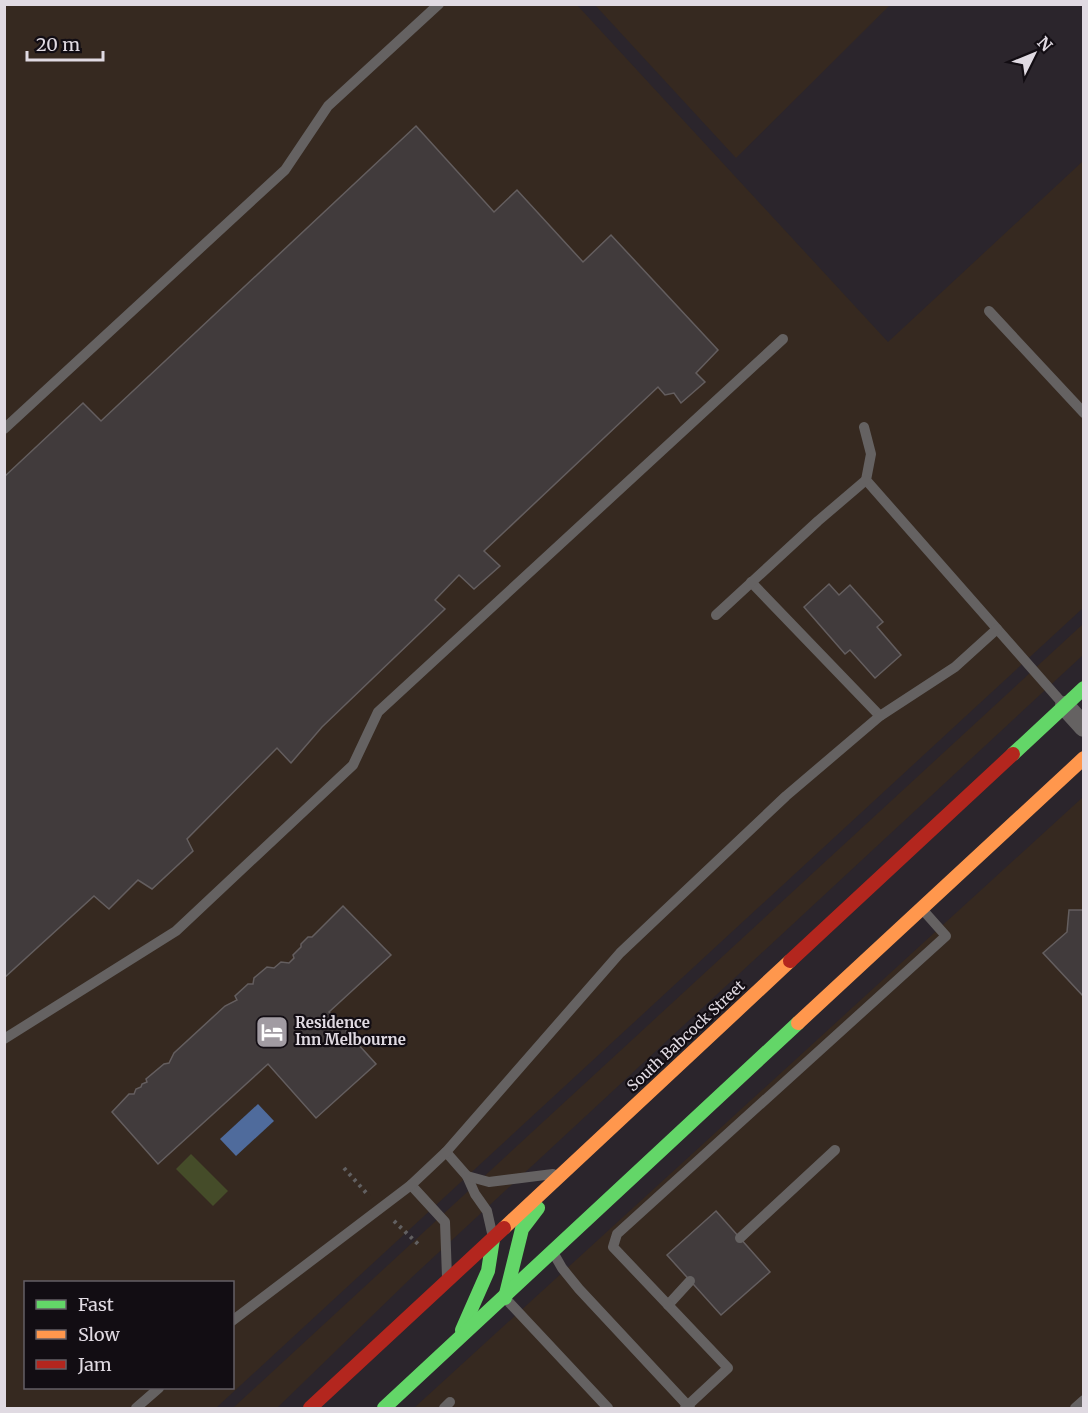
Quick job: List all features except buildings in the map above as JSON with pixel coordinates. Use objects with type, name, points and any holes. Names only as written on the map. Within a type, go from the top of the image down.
[{"type":"main road","name":"South Babcock Street","points":[[310,1408],[1083,688]]},
{"type":"main road","points":[[384,1408],[505,1298],[1083,758]]},
{"type":"main road","points":[[505,1298],[522,1229],[564,1172]]},
{"type":"main road","points":[[456,1343],[488,1271],[493,1239]]},
{"type":"street","points":[[1065,706],[1083,727]]},
{"type":"lane","points":[[4,429],[285,170],[328,106],[439,4]]},
{"type":"lane","points":[[989,311],[1083,413]]},
{"type":"lane","points":[[4,1039],[176,932],[353,765],[378,712],[783,339]]},
{"type":"lane","points":[[716,615],[866,480],[871,454],[864,427]]},
{"type":"lane","points":[[866,480],[1065,706]]},
{"type":"lane","points":[[752,582],[880,716]]},
{"type":"lane","points":[[234,1319],[411,1185],[446,1152],[620,953],[786,796],[880,716],[955,667],[997,629]]},
{"type":"lane","points":[[553,1253],[579,1289],[688,1408],[728,1368],[613,1247],[617,1234],[946,936],[921,909]]},
{"type":"lane","points":[[740,1238],[835,1150]]},
{"type":"lane","points":[[446,1152],[467,1176],[475,1194],[487,1211],[493,1239]]},
{"type":"lane","points":[[467,1176],[489,1182],[564,1172]]},
{"type":"lane","points":[[411,1185],[445,1222],[447,1281]]},
{"type":"lane","points":[[668,1305],[690,1281]]},
{"type":"lane","points":[[505,1298],[608,1408]]},
{"type":"lane","points":[[136,1408],[158,1389]]},
{"type":"lane","points":[[1075,1408],[1083,1400]]},
{"type":"shaded area","points":[[5,5],[577,5],[888,342],[1083,161],[1083,608],[216,1408],[5,1408]]},
{"type":"shaded area","points":[[595,5],[890,5],[736,158]]},
{"type":"shaded area","points":[[1083,624],[1083,655],[410,1279],[277,1408],[233,1408]]},
{"type":"shaded area","points":[[1083,797],[1083,1408],[414,1408]]},
{"type":"green space","points":[[191,1154],[228,1191],[213,1206],[176,1169]]},
{"type":"water","points":[[258,1104],[274,1121],[236,1156],[220,1139]]},
{"type":"traffic: fast","points":[[1013,754],[1084,688]]},
{"type":"traffic: fast","points":[[384,1408],[798,1023]]},
{"type":"traffic: fast","points":[[505,1298],[522,1229],[538,1208]]},
{"type":"traffic: fast","points":[[462,1330],[488,1271],[493,1239]]},
{"type":"traffic: slow","points":[[798,1023],[1084,758]]},
{"type":"traffic: slow","points":[[504,1228],[790,961]]},
{"type":"traffic: jam","points":[[790,961],[1013,754]]},
{"type":"traffic: jam","points":[[310,1408],[504,1228]]},
{"type":"place","name":"Residence Inn Melbourne","points":[[272,1032]]}]
